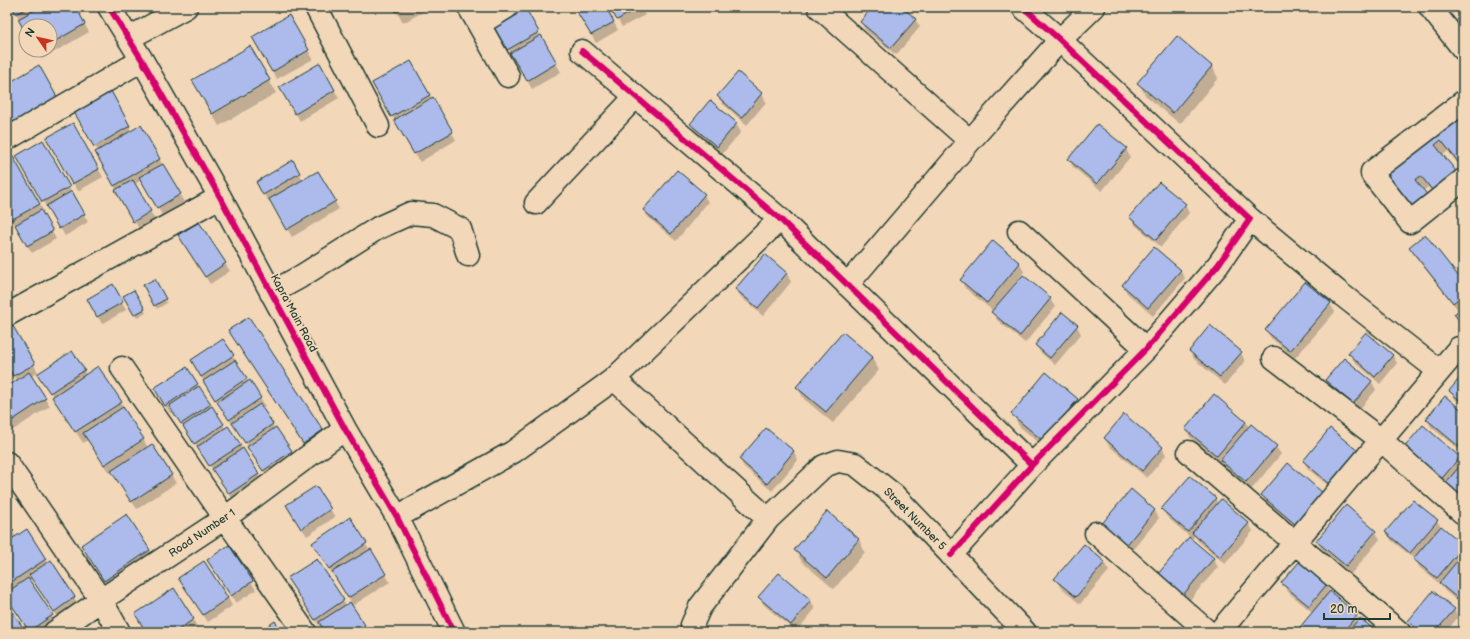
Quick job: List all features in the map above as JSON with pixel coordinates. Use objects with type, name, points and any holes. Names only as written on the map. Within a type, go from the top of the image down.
[{"type":"street","name":"Kapra Main Road","points":[[109,7],[142,60],[220,197],[345,429],[397,517],[454,632]]},
{"type":"street","points":[[129,38],[186,7]]},
{"type":"street","points":[[316,7],[378,126]]},
{"type":"street","points":[[506,7],[474,16],[508,76]]},
{"type":"street","points":[[819,7],[970,141]]},
{"type":"street","points":[[1023,7],[1250,219],[1337,291],[1439,371]]},
{"type":"street","points":[[846,285],[970,141],[1060,40],[1094,7]]},
{"type":"street","points":[[1430,7],[1463,49]]},
{"type":"street","points":[[582,51],[780,219],[846,285],[1032,464]]},
{"type":"street","points":[[7,139],[142,60]]},
{"type":"street","points":[[536,203],[635,96]]},
{"type":"street","points":[[1463,102],[1372,172],[1372,174],[1410,222],[1463,180]]},
{"type":"street","points":[[7,315],[220,197]]},
{"type":"street","points":[[271,293],[300,277],[378,228],[411,213],[433,215],[460,229],[468,255]]},
{"type":"street","points":[[397,517],[513,452],[614,379],[780,219]]},
{"type":"street","points":[[951,555],[1032,464],[1146,349],[1218,265],[1250,219]]},
{"type":"street","points":[[1019,231],[1146,349]]},
{"type":"street","points":[[1219,632],[1459,348]]},
{"type":"street","points":[[1274,358],[1381,440],[1463,513]]},
{"type":"street","points":[[122,368],[305,632]]},
{"type":"street","points":[[614,379],[768,519]]},
{"type":"street","name":"Road Number 1","points":[[55,632],[225,518],[345,429]]},
{"type":"street","points":[[1189,452],[1399,632]]},
{"type":"street","name":"Street Number 5","points":[[695,632],[692,625],[700,607],[768,519],[824,466],[838,460],[855,464],[894,495],[1025,632]]},
{"type":"street","points":[[7,463],[101,600],[119,632]]},
{"type":"street","points":[[1096,533],[1208,632]]},
{"type":"building","points":[[12,7],[29,7],[16,14]]},
{"type":"building","points":[[40,7],[76,7],[85,24],[58,39],[58,18],[20,18]]},
{"type":"building","points":[[393,7],[405,7],[396,12]]},
{"type":"building","points":[[517,7],[525,7],[539,32],[507,50],[491,22]]},
{"type":"building","points":[[574,7],[606,7],[614,22],[591,35]]},
{"type":"building","points":[[609,7],[640,7],[617,20]]},
{"type":"building","points":[[872,7],[902,7],[916,19],[891,48],[860,22]]},
{"type":"building","points":[[289,15],[309,50],[272,72],[252,37]]},
{"type":"building","points":[[541,35],[557,63],[527,81],[510,53]]},
{"type":"building","points":[[1177,36],[1212,66],[1173,113],[1137,83]]},
{"type":"building","points":[[250,46],[270,80],[212,114],[192,80]]},
{"type":"building","points":[[411,61],[430,95],[391,117],[372,83]]},
{"type":"building","points":[[320,63],[335,90],[295,114],[279,87]]},
{"type":"building","points":[[39,65],[57,97],[7,127],[7,84]]},
{"type":"building","points":[[738,72],[762,93],[742,118],[717,96]]},
{"type":"building","points":[[111,91],[130,126],[94,147],[74,112]]},
{"type":"building","points":[[433,97],[453,132],[414,154],[394,120]]},
{"type":"building","points":[[710,100],[737,123],[717,147],[690,124]]},
{"type":"building","points":[[1463,111],[1463,168],[1441,140],[1435,145],[1460,176],[1436,195],[1421,176],[1415,180],[1431,199],[1412,214],[1381,176]]},
{"type":"building","points":[[73,123],[99,169],[72,184],[46,138]]},
{"type":"building","points":[[1097,124],[1127,148],[1097,184],[1068,159]]},
{"type":"building","points":[[141,125],[160,159],[114,186],[95,152]]},
{"type":"building","points":[[43,140],[70,187],[42,202],[16,156]]},
{"type":"building","points":[[12,155],[40,204],[11,220],[7,214],[7,158]]},
{"type":"building","points":[[293,160],[300,173],[263,195],[256,182]]},
{"type":"building","points":[[163,164],[181,194],[157,208],[139,177]]},
{"type":"building","points":[[677,170],[705,194],[671,234],[643,210]]},
{"type":"building","points":[[318,171],[336,201],[286,230],[269,199]]},
{"type":"building","points":[[133,180],[151,211],[133,222],[115,190]]},
{"type":"building","points":[[1159,182],[1186,204],[1156,240],[1129,217]]},
{"type":"building","points":[[72,191],[85,214],[59,229],[46,206]]},
{"type":"building","points":[[41,210],[53,231],[27,246],[15,225]]},
{"type":"building","points":[[199,222],[226,263],[205,277],[178,235]]},
{"type":"building","points":[[1425,234],[1463,282],[1463,295],[1453,303],[1409,247]]},
{"type":"building","points":[[993,240],[1020,263],[987,303],[960,280]]},
{"type":"building","points":[[1154,247],[1181,270],[1148,308],[1122,285]]},
{"type":"building","points":[[765,254],[787,273],[758,308],[735,289]]},
{"type":"building","points":[[1023,275],[1051,298],[1020,336],[991,312]]},
{"type":"building","points":[[155,279],[166,299],[154,306],[143,285]]},
{"type":"building","points":[[1305,282],[1331,303],[1290,351],[1265,330]]},
{"type":"building","points":[[113,284],[123,302],[97,317],[87,299]]},
{"type":"building","points":[[134,290],[145,309],[134,315],[123,296]]},
{"type":"building","points":[[1463,307],[1463,326],[1454,314]]},
{"type":"building","points":[[1062,312],[1078,325],[1050,358],[1035,345]]},
{"type":"building","points":[[249,317],[323,430],[303,444],[228,330]]},
{"type":"building","points":[[1210,325],[1242,352],[1220,377],[1189,351]]},
{"type":"building","points":[[13,326],[35,364],[13,376],[7,366],[7,330]]},
{"type":"building","points":[[843,332],[873,357],[826,412],[796,387]]},
{"type":"building","points":[[1366,332],[1393,355],[1375,377],[1348,353]]},
{"type":"building","points":[[223,339],[234,355],[201,377],[191,360]]},
{"type":"building","points":[[72,351],[85,370],[50,393],[37,374]]},
{"type":"building","points":[[1344,358],[1372,381],[1353,404],[1325,380]]},
{"type":"building","points":[[235,360],[247,378],[215,400],[203,381]]},
{"type":"building","points":[[98,366],[122,402],[75,432],[52,397]]},
{"type":"building","points":[[187,367],[198,384],[165,406],[154,388]]},
{"type":"building","points":[[29,372],[46,398],[7,424],[7,387]]},
{"type":"building","points":[[1046,372],[1078,399],[1043,441],[1011,414]]},
{"type":"building","points":[[1463,374],[1463,403],[1449,391]]},
{"type":"building","points":[[250,380],[261,398],[229,420],[217,402]]},
{"type":"building","points":[[199,386],[211,404],[181,424],[169,406]]},
{"type":"building","points":[[1214,394],[1246,422],[1217,456],[1185,429]]},
{"type":"building","points":[[1445,396],[1463,411],[1463,450],[1426,419]]},
{"type":"building","points":[[260,404],[273,424],[245,443],[232,423]]},
{"type":"building","points":[[212,406],[224,424],[194,444],[183,426]]},
{"type":"building","points":[[123,407],[144,439],[104,465],[83,433]]},
{"type":"building","points":[[1124,414],[1163,447],[1142,471],[1104,438]]},
{"type":"building","points":[[1251,424],[1277,446],[1246,482],[1220,460]]},
{"type":"building","points":[[1423,425],[1460,457],[1438,483],[1401,451]]},
{"type":"building","points":[[228,426],[241,445],[209,466],[197,447]]},
{"type":"building","points":[[276,427],[292,451],[263,471],[247,447]]},
{"type":"building","points":[[766,428],[794,451],[767,484],[739,459]]},
{"type":"building","points":[[1330,428],[1359,452],[1331,485],[1303,461]]},
{"type":"building","points":[[152,444],[172,475],[131,502],[111,471]]},
{"type":"building","points":[[243,448],[259,474],[229,494],[212,469]]},
{"type":"building","points":[[1463,462],[1463,500],[1444,485]]},
{"type":"building","points":[[1288,463],[1323,493],[1296,525],[1261,495]]},
{"type":"building","points":[[1190,476],[1216,498],[1188,532],[1161,509]]},
{"type":"building","points":[[316,486],[331,509],[301,529],[286,505]]},
{"type":"building","points":[[1131,489],[1155,510],[1125,547],[1100,526]]},
{"type":"building","points":[[1221,499],[1249,523],[1220,557],[1192,533]]},
{"type":"building","points":[[1413,500],[1438,520],[1410,553],[1385,532]]},
{"type":"building","points":[[1346,505],[1376,531],[1346,566],[1316,541]]},
{"type":"building","points":[[827,511],[859,539],[827,578],[794,550]]},
{"type":"building","points":[[127,514],[150,550],[104,581],[81,545]]},
{"type":"building","points":[[350,517],[367,543],[329,569],[312,543]]},
{"type":"building","points":[[7,521],[14,531],[7,535]]},
{"type":"building","points":[[1441,526],[1463,544],[1463,547],[1437,578],[1413,559]]},
{"type":"building","points":[[27,529],[46,559],[7,585],[7,542]]},
{"type":"building","points":[[1189,537],[1214,558],[1183,595],[1158,574]]},
{"type":"building","points":[[1084,544],[1105,562],[1076,597],[1054,579]]},
{"type":"building","points":[[229,545],[253,581],[231,596],[207,560]]},
{"type":"building","points":[[371,549],[386,574],[348,598],[332,572]]},
{"type":"building","points":[[1463,554],[1463,603],[1439,583]]},
{"type":"building","points":[[317,559],[344,600],[315,620],[287,578]]},
{"type":"building","points":[[51,560],[75,597],[54,612],[29,575]]},
{"type":"building","points":[[204,561],[228,598],[203,615],[178,578]]},
{"type":"building","points":[[1300,561],[1327,584],[1309,606],[1281,583]]},
{"type":"building","points":[[779,573],[811,600],[791,625],[758,597]]},
{"type":"building","points":[[28,578],[53,615],[29,631],[7,598],[7,592]]},
{"type":"building","points":[[174,588],[194,619],[175,632],[146,632],[135,614]]},
{"type":"building","points":[[1330,591],[1357,615],[1343,632],[1306,632],[1300,627]]},
{"type":"building","points":[[1433,591],[1455,609],[1435,632],[1421,632],[1408,621]]},
{"type":"building","points":[[350,602],[365,625],[354,632],[325,632],[319,622]]},
{"type":"building","points":[[7,603],[25,631],[7,632]]},
{"type":"building","points":[[1360,618],[1377,632],[1347,632]]},
{"type":"building","points":[[275,621],[282,632],[259,632]]},
{"type":"building","points":[[368,628],[371,632],[361,632]]},
{"type":"cycle path","points":[[109,7],[142,60],[220,197],[345,429],[397,517],[454,632]]},
{"type":"cycle path","points":[[951,555],[1032,465],[1146,349],[1218,265],[1250,219],[1023,7]]},
{"type":"cycle path","points":[[582,51],[780,219],[1032,465]]}]
